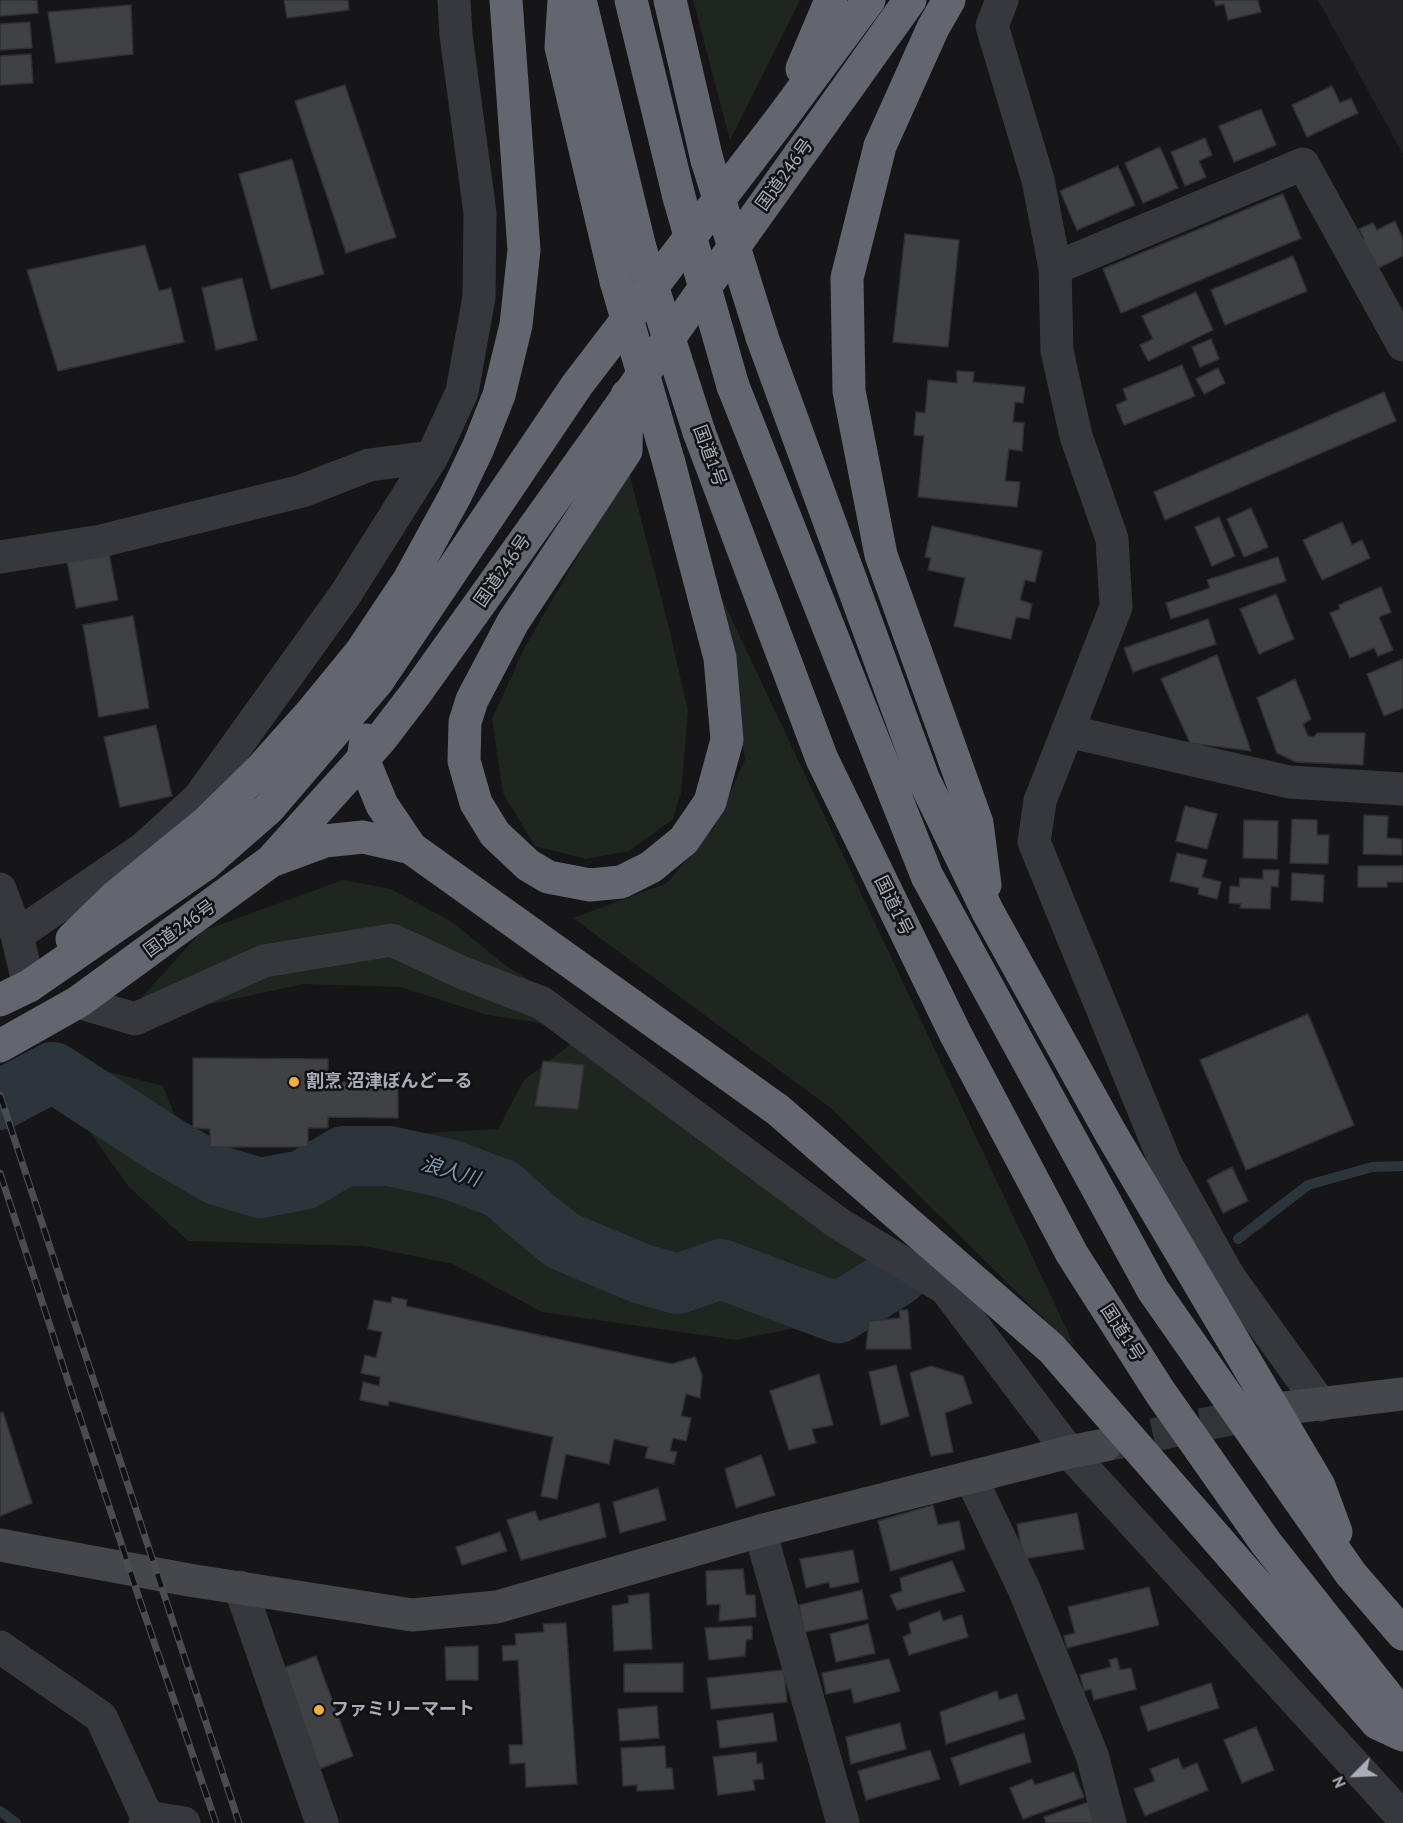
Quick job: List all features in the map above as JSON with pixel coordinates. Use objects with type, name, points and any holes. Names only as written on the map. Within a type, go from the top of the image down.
[{"type":"highway","points":[[29,986],[85,924],[207,822],[261,770],[311,713],[361,652],[409,580],[455,496],[500,395],[516,325],[524,250],[506,0]]},
{"type":"highway","points":[[564,0],[561,47],[616,281],[669,463],[720,658],[726,740],[710,802],[684,840],[651,867],[621,882],[590,885],[549,877],[528,865],[495,834],[476,803],[464,761],[465,722],[472,700],[513,622],[626,451],[627,395]]},
{"type":"highway","name":"国道1号","points":[[580,0],[640,248],[699,432],[822,759],[955,1033],[1072,1254],[1160,1392],[1266,1543],[1403,1716]]},
{"type":"highway","points":[[631,0],[679,197],[733,386],[927,876],[1153,1290],[1351,1574],[1403,1634]]},
{"type":"highway","points":[[670,0],[707,160],[762,337],[923,778],[988,912],[1110,1132],[1319,1486],[1351,1574]]},
{"type":"highway","points":[[780,120],[831,0]]},
{"type":"highway","name":"国道246号","points":[[0,1000],[29,986],[204,865],[269,808],[377,682],[577,385],[869,0]]},
{"type":"highway","name":"国道246号","points":[[0,1046],[78,1002],[271,861],[380,740],[416,693],[910,0]]},
{"type":"highway","points":[[950,0],[933,28],[877,157],[847,278],[849,391],[881,555],[977,823],[988,912]]},
{"type":"highway","points":[[377,682],[363,759],[382,805],[411,848],[778,1110],[1052,1349],[1377,1723],[1403,1735]]},
{"type":"highway","points":[[271,861],[325,841],[363,837],[411,848]]},
{"type":"street","points":[[18,935],[144,848],[200,798],[345,595],[432,457],[462,392],[479,297],[480,213],[456,35],[454,0]]},
{"type":"street","points":[[1002,0],[992,26],[1038,180],[1055,268],[1058,351],[1076,436],[1112,539],[1116,608],[1040,801],[1034,842],[1165,1162],[1229,1277],[1321,1405]]},
{"type":"street","points":[[1055,268],[1303,164],[1403,345]]},
{"type":"street","points":[[0,557],[101,541],[302,491],[369,465],[432,457]]},
{"type":"street","points":[[1067,731],[1289,782],[1403,789]]},
{"type":"street","points":[[0,889],[18,935],[29,986]]},
{"type":"street","points":[[78,1002],[135,1019],[264,961],[392,940],[463,973],[542,1003],[838,1223],[946,1289],[1069,1452],[1403,1818]]},
{"type":"street","points":[[1285,1408],[1403,1394]]},
{"type":"street","points":[[0,1545],[189,1580],[412,1615],[497,1607],[760,1532],[1105,1444]]},
{"type":"street","points":[[972,1478],[1024,1589],[1092,1755],[1110,1823]]},
{"type":"street","points":[[760,1532],[843,1823]]},
{"type":"street","points":[[240,1587],[322,1823]]},
{"type":"street","points":[[0,1647],[101,1717],[146,1820],[184,1823]]},
{"type":"shaded area","points":[[693,0],[800,0],[730,140]]},
{"type":"shaded area","points":[[1318,0],[1403,0],[1403,154]]},
{"type":"shaded area","points":[[628,469],[688,711],[681,793],[673,819],[629,851],[586,859],[535,846],[503,793],[492,719],[524,649]]},
{"type":"shaded area","points":[[717,588],[1075,1347],[1060,1335],[832,1109],[573,918],[667,883],[714,827],[745,760]]},
{"type":"shaded area","points":[[343,880],[391,889],[452,922],[505,965],[552,994],[563,1026],[487,1015],[401,987],[304,984],[182,1010],[141,998],[202,931]]},
{"type":"shaded area","points":[[579,1038],[881,1266],[826,1322],[736,1340],[542,1312],[453,1264],[364,1246],[188,1241],[129,1187],[62,1093],[59,1068],[90,1067],[163,1086],[183,1135],[232,1161],[330,1164],[348,1131],[390,1135],[498,1129],[524,1080]]},
{"type":"building","points":[[0,0],[37,0],[38,13],[0,16]]},
{"type":"building","points":[[284,0],[348,0],[349,10],[287,18]]},
{"type":"building","points":[[1214,0],[1258,0],[1261,12],[1228,20],[1224,4],[1216,6]]},
{"type":"building","points":[[131,5],[133,54],[56,63],[48,12]]},
{"type":"building","points":[[30,22],[32,48],[0,50],[0,24]]},
{"type":"building","points":[[31,54],[33,83],[0,85],[0,56]]},
{"type":"building","points":[[345,85],[396,237],[346,253],[295,101]]},
{"type":"building","points":[[1332,86],[1340,103],[1351,98],[1358,113],[1307,137],[1292,105]]},
{"type":"building","points":[[1261,109],[1276,145],[1234,162],[1219,126]]},
{"type":"building","points":[[1205,138],[1212,155],[1199,161],[1206,177],[1185,186],[1171,152]]},
{"type":"building","points":[[1160,147],[1178,188],[1143,203],[1125,163]]},
{"type":"building","points":[[292,159],[324,274],[271,289],[239,174]]},
{"type":"building","points":[[1118,166],[1135,205],[1077,230],[1060,191]]},
{"type":"building","points":[[1283,194],[1301,238],[1121,313],[1103,269]]},
{"type":"building","points":[[1395,221],[1403,239],[1403,256],[1370,272],[1356,242],[1364,239],[1359,229],[1373,223],[1377,230]]},
{"type":"building","points":[[905,234],[959,240],[948,347],[893,342]]},
{"type":"building","points":[[145,245],[159,291],[171,288],[184,342],[58,371],[27,270]]},
{"type":"building","points":[[1293,256],[1307,291],[1225,325],[1211,290]]},
{"type":"building","points":[[242,278],[257,340],[216,350],[202,288]]},
{"type":"building","points":[[1196,292],[1213,330],[1148,361],[1140,345],[1153,339],[1142,316]]},
{"type":"building","points":[[1211,339],[1219,359],[1200,367],[1192,347]]},
{"type":"building","points":[[1182,365],[1195,396],[1124,425],[1116,405],[1127,400],[1123,389]]},
{"type":"building","points":[[1218,368],[1225,383],[1204,394],[1196,379]]},
{"type":"building","points":[[957,371],[974,372],[973,382],[1025,387],[1023,403],[1015,402],[1013,422],[1024,423],[1022,451],[1009,449],[1005,481],[1020,482],[1017,507],[918,497],[924,436],[914,435],[916,412],[925,413],[928,380],[957,383]]},
{"type":"building","points":[[1384,392],[1396,421],[1165,520],[1154,492]]},
{"type":"building","points":[[1251,508],[1268,547],[1244,557],[1227,519]]},
{"type":"building","points":[[1219,517],[1235,556],[1212,566],[1195,527]]},
{"type":"building","points":[[1342,522],[1352,545],[1362,540],[1370,558],[1322,580],[1303,540]]},
{"type":"building","points":[[932,526],[1042,551],[1035,582],[1025,580],[1020,600],[1032,604],[1029,619],[1016,617],[1011,639],[954,626],[965,578],[928,570],[931,558],[925,557]]},
{"type":"building","points":[[109,554],[118,600],[76,608],[67,561]]},
{"type":"building","points":[[1278,557],[1286,581],[1171,619],[1166,603],[1210,588],[1207,580]]},
{"type":"building","points":[[1381,587],[1391,612],[1379,617],[1393,650],[1378,656],[1374,648],[1350,658],[1330,613],[1340,609],[1339,605]]},
{"type":"building","points":[[1276,594],[1294,639],[1259,654],[1240,609]]},
{"type":"building","points":[[133,616],[149,708],[99,717],[83,625]]},
{"type":"building","points":[[1208,619],[1216,644],[1133,672],[1124,648]]},
{"type":"building","points":[[1217,655],[1251,751],[1190,743],[1161,679]]},
{"type":"building","points":[[1403,659],[1403,708],[1384,716],[1367,674]]},
{"type":"building","points":[[1295,679],[1311,719],[1303,724],[1308,736],[1314,737],[1317,733],[1365,733],[1363,765],[1296,762],[1277,753],[1257,698]]},
{"type":"building","points":[[156,725],[172,796],[120,807],[104,737]]},
{"type":"building","points":[[1185,806],[1217,814],[1207,849],[1176,841]]},
{"type":"building","points":[[1364,815],[1388,816],[1387,838],[1402,839],[1402,855],[1363,854]]},
{"type":"building","points":[[1292,819],[1317,820],[1317,835],[1329,835],[1328,864],[1290,863]]},
{"type":"building","points":[[1244,820],[1278,821],[1277,859],[1243,858]]},
{"type":"building","points":[[1177,853],[1207,860],[1202,877],[1221,882],[1217,899],[1198,894],[1199,888],[1170,881]]},
{"type":"building","points":[[1358,866],[1403,866],[1403,882],[1387,882],[1387,887],[1358,887]]},
{"type":"building","points":[[1263,870],[1279,870],[1278,887],[1271,886],[1270,909],[1240,908],[1241,904],[1229,903],[1230,886],[1239,887],[1240,878],[1263,879]]},
{"type":"building","points":[[1292,873],[1324,875],[1323,902],[1291,900]]},
{"type":"building","points":[[1308,1014],[1354,1125],[1246,1170],[1200,1060]]},
{"type":"building","points":[[193,1058],[328,1059],[328,1082],[398,1083],[398,1118],[328,1117],[328,1128],[308,1128],[308,1147],[210,1147],[210,1129],[193,1128]]},
{"type":"building","points":[[543,1061],[584,1065],[578,1109],[535,1106]]},
{"type":"building","points":[[1232,1167],[1248,1201],[1223,1213],[1207,1180]]},
{"type":"building","points":[[392,1297],[407,1300],[406,1306],[672,1364],[695,1357],[702,1375],[700,1398],[686,1394],[681,1416],[691,1418],[686,1441],[673,1438],[670,1451],[677,1452],[674,1464],[645,1458],[648,1447],[614,1439],[609,1464],[566,1454],[557,1499],[541,1496],[553,1437],[389,1401],[388,1406],[360,1400],[363,1382],[379,1386],[380,1377],[361,1373],[365,1355],[376,1358],[382,1332],[368,1329],[374,1300],[391,1303]]},
{"type":"building","points":[[899,1310],[908,1310],[911,1349],[866,1349],[869,1321],[900,1318]]},
{"type":"building","points":[[896,1365],[909,1416],[881,1425],[869,1372]]},
{"type":"building","points":[[931,1366],[963,1376],[972,1403],[945,1413],[953,1452],[931,1456],[910,1373]]},
{"type":"building","points":[[819,1374],[833,1425],[812,1429],[816,1443],[789,1450],[770,1391]]},
{"type":"building","points":[[3,1412],[32,1503],[0,1516],[0,1413]]},
{"type":"building","points":[[761,1455],[775,1495],[736,1508],[725,1469]]},
{"type":"building","points":[[658,1488],[666,1520],[620,1533],[613,1502]]},
{"type":"building","points":[[599,1503],[606,1537],[521,1560],[507,1520],[535,1511],[539,1521]]},
{"type":"building","points":[[933,1505],[938,1525],[959,1521],[965,1549],[891,1571],[878,1521]]},
{"type":"building","points":[[1077,1513],[1084,1549],[1023,1559],[1017,1524]]},
{"type":"building","points":[[500,1532],[507,1551],[462,1565],[456,1547]]},
{"type":"building","points":[[853,1550],[859,1582],[830,1588],[829,1582],[806,1588],[800,1559]]},
{"type":"building","points":[[952,1561],[965,1591],[897,1610],[890,1595],[902,1591],[900,1578]]},
{"type":"building","points":[[743,1569],[746,1595],[755,1595],[756,1617],[719,1621],[720,1604],[707,1605],[706,1571]]},
{"type":"building","points":[[1149,1587],[1159,1625],[1067,1648],[1064,1636],[1075,1633],[1068,1607]]},
{"type":"building","points":[[862,1590],[868,1619],[804,1632],[799,1605]]},
{"type":"building","points":[[649,1593],[652,1649],[614,1651],[612,1606],[629,1603],[628,1596]]},
{"type":"building","points":[[940,1611],[943,1621],[962,1615],[968,1637],[909,1655],[903,1637],[911,1633],[909,1623]]},
{"type":"building","points":[[566,1623],[577,1784],[526,1787],[525,1763],[510,1764],[509,1745],[523,1745],[518,1660],[503,1661],[502,1646],[516,1645],[515,1634],[544,1632],[543,1624]]},
{"type":"building","points":[[868,1624],[875,1653],[836,1662],[830,1634]]},
{"type":"building","points":[[752,1626],[752,1639],[746,1640],[745,1656],[709,1660],[705,1628]]},
{"type":"building","points":[[478,1646],[478,1680],[446,1680],[445,1647]]},
{"type":"building","points":[[316,1656],[353,1756],[319,1769],[281,1669]]},
{"type":"building","points":[[1117,1658],[1120,1670],[1131,1668],[1136,1689],[1094,1700],[1091,1689],[1084,1691],[1080,1675],[1111,1667],[1109,1660]]},
{"type":"building","points":[[889,1659],[900,1691],[854,1703],[851,1689],[826,1694],[822,1673]]},
{"type":"building","points":[[683,1663],[683,1692],[624,1692],[624,1664]]},
{"type":"building","points":[[784,1670],[787,1702],[711,1709],[707,1678]]},
{"type":"building","points":[[1211,1683],[1219,1708],[1148,1731],[1140,1707]]},
{"type":"building","points":[[997,1691],[999,1700],[1017,1694],[1025,1719],[946,1744],[940,1712]]},
{"type":"building","points":[[657,1706],[659,1738],[620,1741],[618,1709]]},
{"type":"building","points":[[773,1713],[777,1741],[720,1748],[717,1721]]},
{"type":"building","points":[[900,1723],[906,1749],[851,1764],[846,1737]]},
{"type":"building","points":[[1256,1727],[1274,1770],[1242,1783],[1224,1740]]},
{"type":"building","points":[[1024,1733],[1031,1762],[960,1785],[951,1758]]},
{"type":"building","points":[[665,1746],[666,1768],[672,1768],[674,1789],[637,1791],[637,1785],[623,1786],[621,1748]]},
{"type":"building","points":[[930,1750],[940,1779],[866,1800],[858,1771]]},
{"type":"building","points":[[756,1752],[757,1764],[762,1763],[764,1779],[753,1780],[755,1790],[718,1795],[713,1757]]},
{"type":"building","points":[[1178,1758],[1183,1769],[1197,1763],[1208,1790],[1145,1816],[1134,1789],[1155,1781],[1150,1769]]},
{"type":"building","points":[[1074,1772],[1084,1797],[1023,1819],[1010,1788],[1032,1779],[1035,1785]]},
{"type":"building","points":[[1089,1802],[1096,1823],[1046,1823],[1044,1817]]},
{"type":"waterway","name":"浪人川","points":[[0,1100],[53,1072],[167,1146],[217,1175],[260,1188],[303,1180],[344,1156],[389,1156],[449,1169],[502,1189],[563,1241],[642,1274],[678,1284],[721,1269],[838,1313],[897,1276]]},
{"type":"waterway","points":[[1238,1239],[1308,1185],[1372,1167],[1403,1166]]},
{"type":"waterway","points":[[0,1811],[16,1823]]},
{"type":"tunnel","points":[[1105,1445],[1268,1411]]},
{"type":"railway","points":[[0,1095],[239,1823]]},
{"type":"railway","points":[[0,1173],[140,1601],[216,1823]]},
{"type":"place","name":"割烹 沼津ぼんどーる","points":[[294,1082]]},
{"type":"place","name":"ファミリーマート","points":[[319,1710]]}]
